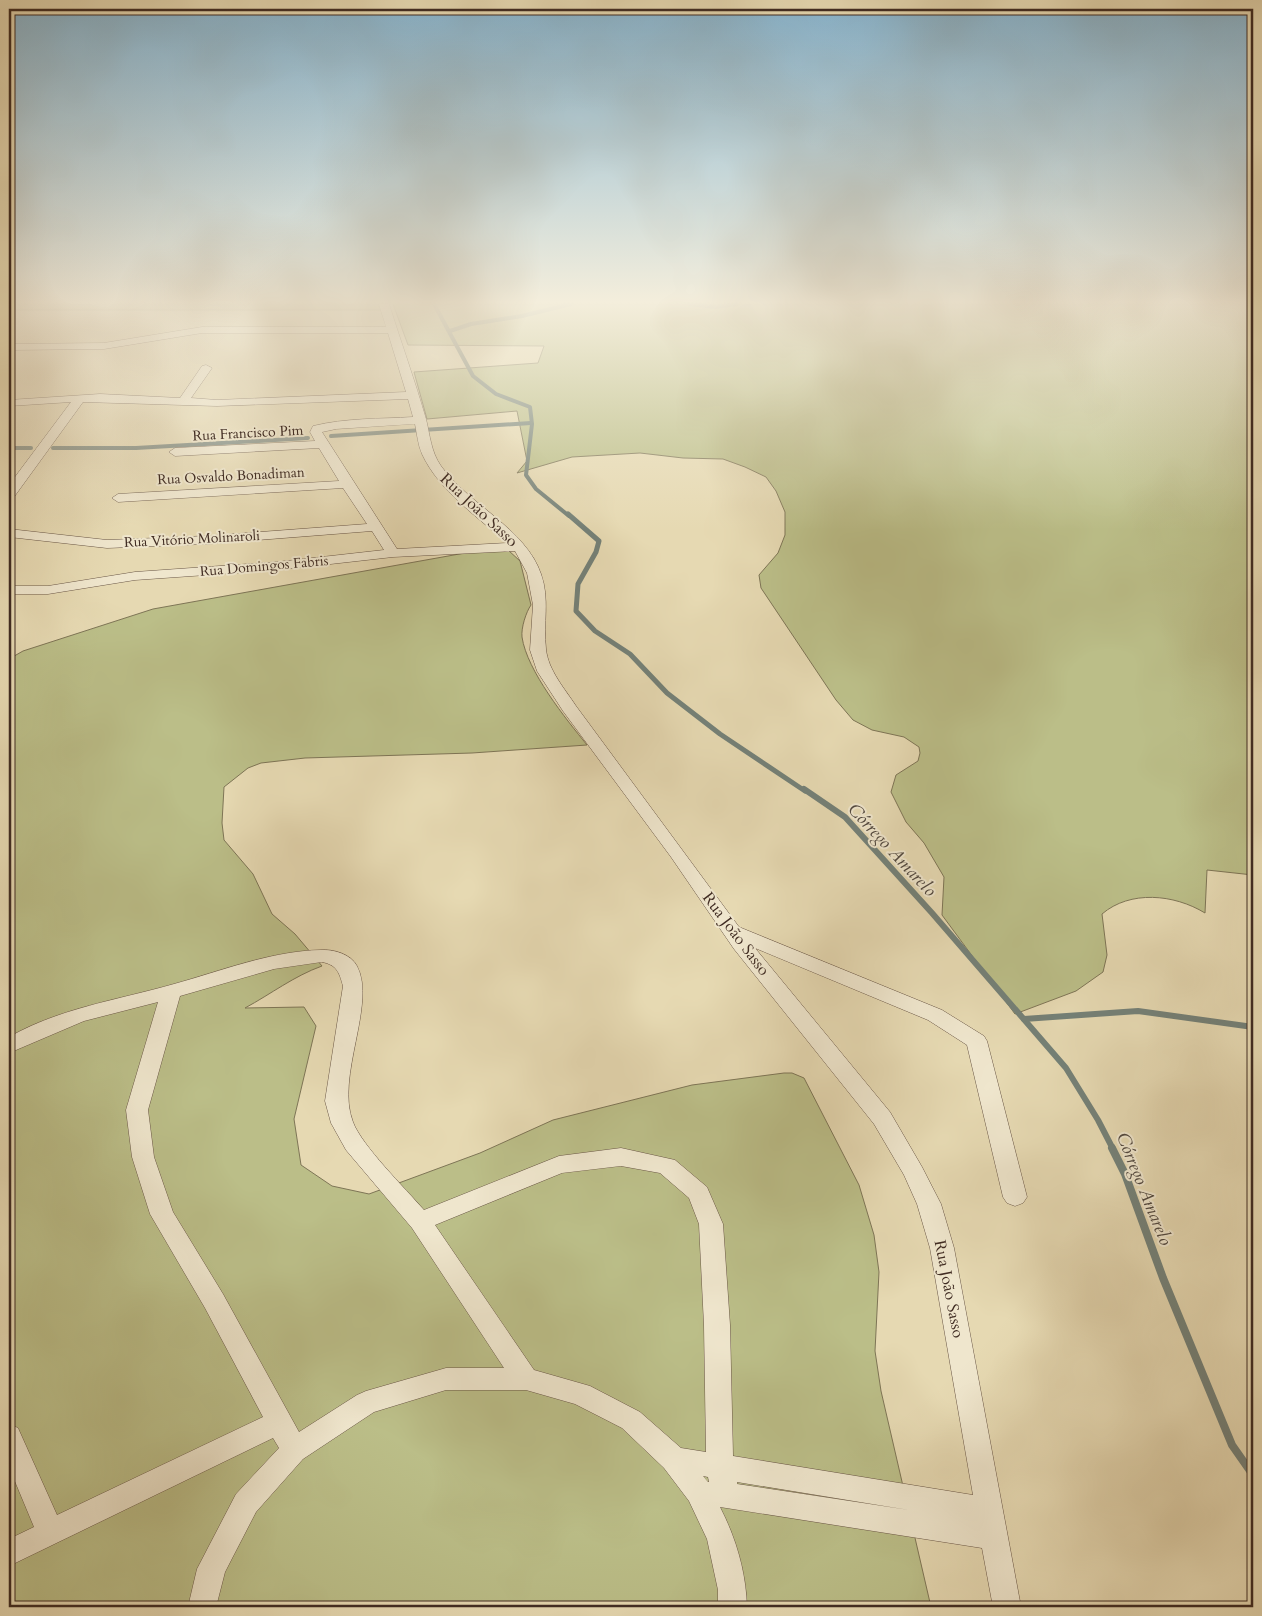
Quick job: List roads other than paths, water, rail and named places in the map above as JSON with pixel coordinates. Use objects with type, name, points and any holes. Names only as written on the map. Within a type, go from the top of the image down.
[{"type":"street","points":[[183,401],[198,379]]},
{"type":"street","name":"Rua João Sasso","points":[[407,379],[422,427],[427,452],[443,478],[519,547],[534,573],[540,605],[538,650],[545,671],[569,708],[733,932],[882,1118],[914,1173],[929,1204],[942,1248],[1007,1607]]},
{"type":"street","points":[[9,403],[107,397],[252,402],[412,395]]},
{"type":"street","points":[[9,494],[80,398]]},
{"type":"street","points":[[393,553],[347,484],[316,432],[317,429],[324,426],[422,427]]},
{"type":"street","name":"Rua Francisco Pim","points":[[174,452],[323,444]]},
{"type":"street","points":[[9,467],[28,467]]},
{"type":"street","name":"Rua Osvaldo Bonadiman","points":[[118,498],[347,484]]},
{"type":"street","name":"Rua Vitório Molinaroli","points":[[9,533],[107,544],[206,540],[376,527]]},
{"type":"street","name":"Rua Domingos Fabris","points":[[15,591],[135,576],[277,566],[393,553],[519,547]]},
{"type":"street","points":[[9,604],[15,591]]},
{"type":"street","points":[[733,932],[935,1016],[977,1042],[1015,1197]]},
{"type":"street","points":[[9,1046],[30,1034],[78,1015],[171,992],[274,963],[322,956],[338,959],[348,967],[353,986],[336,1101],[342,1123],[354,1144],[420,1221],[526,1379]]},
{"type":"street","points":[[171,992],[137,1110],[143,1158],[162,1214],[214,1301],[294,1450]]},
{"type":"street","points":[[420,1221],[559,1165],[621,1157],[667,1166],[699,1193],[711,1224],[717,1326],[720,1465],[712,1493],[732,1590],[732,1607]]},
{"type":"street","points":[[202,1607],[211,1569],[246,1503],[294,1450],[366,1403],[446,1379],[526,1379],[581,1394],[631,1420],[712,1493],[992,1524]]},
{"type":"street","points":[[9,1553],[279,1422]]},
{"type":"street","points":[[9,1436],[51,1533]]},
{"type":"street","points":[[674,1458],[810,1483],[992,1524]]},
{"type":"waterway","name":"Córrego Amarelo","points":[[477,379],[496,394],[530,407],[532,424],[526,475],[536,489],[569,516]]},
{"type":"waterway","points":[[331,436],[531,423]]},
{"type":"waterway","points":[[53,448],[136,448],[308,438]]},
{"type":"waterway","points":[[9,448],[31,448]]},
{"type":"waterway","name":"Córrego Amarelo","points":[[568,514],[599,541],[596,552],[578,584],[576,611],[595,631],[630,654],[667,693],[720,734],[805,791]]},
{"type":"waterway","name":"Córrego Amarelo","points":[[804,789],[845,817],[932,913],[1066,1068],[1098,1120],[1113,1149]]},
{"type":"waterway","points":[[1024,1019],[1138,1011],[1253,1027]]},
{"type":"waterway","name":"Córrego Amarelo","points":[[1112,1148],[1125,1174],[1163,1278],[1232,1445],[1253,1475]]}]
